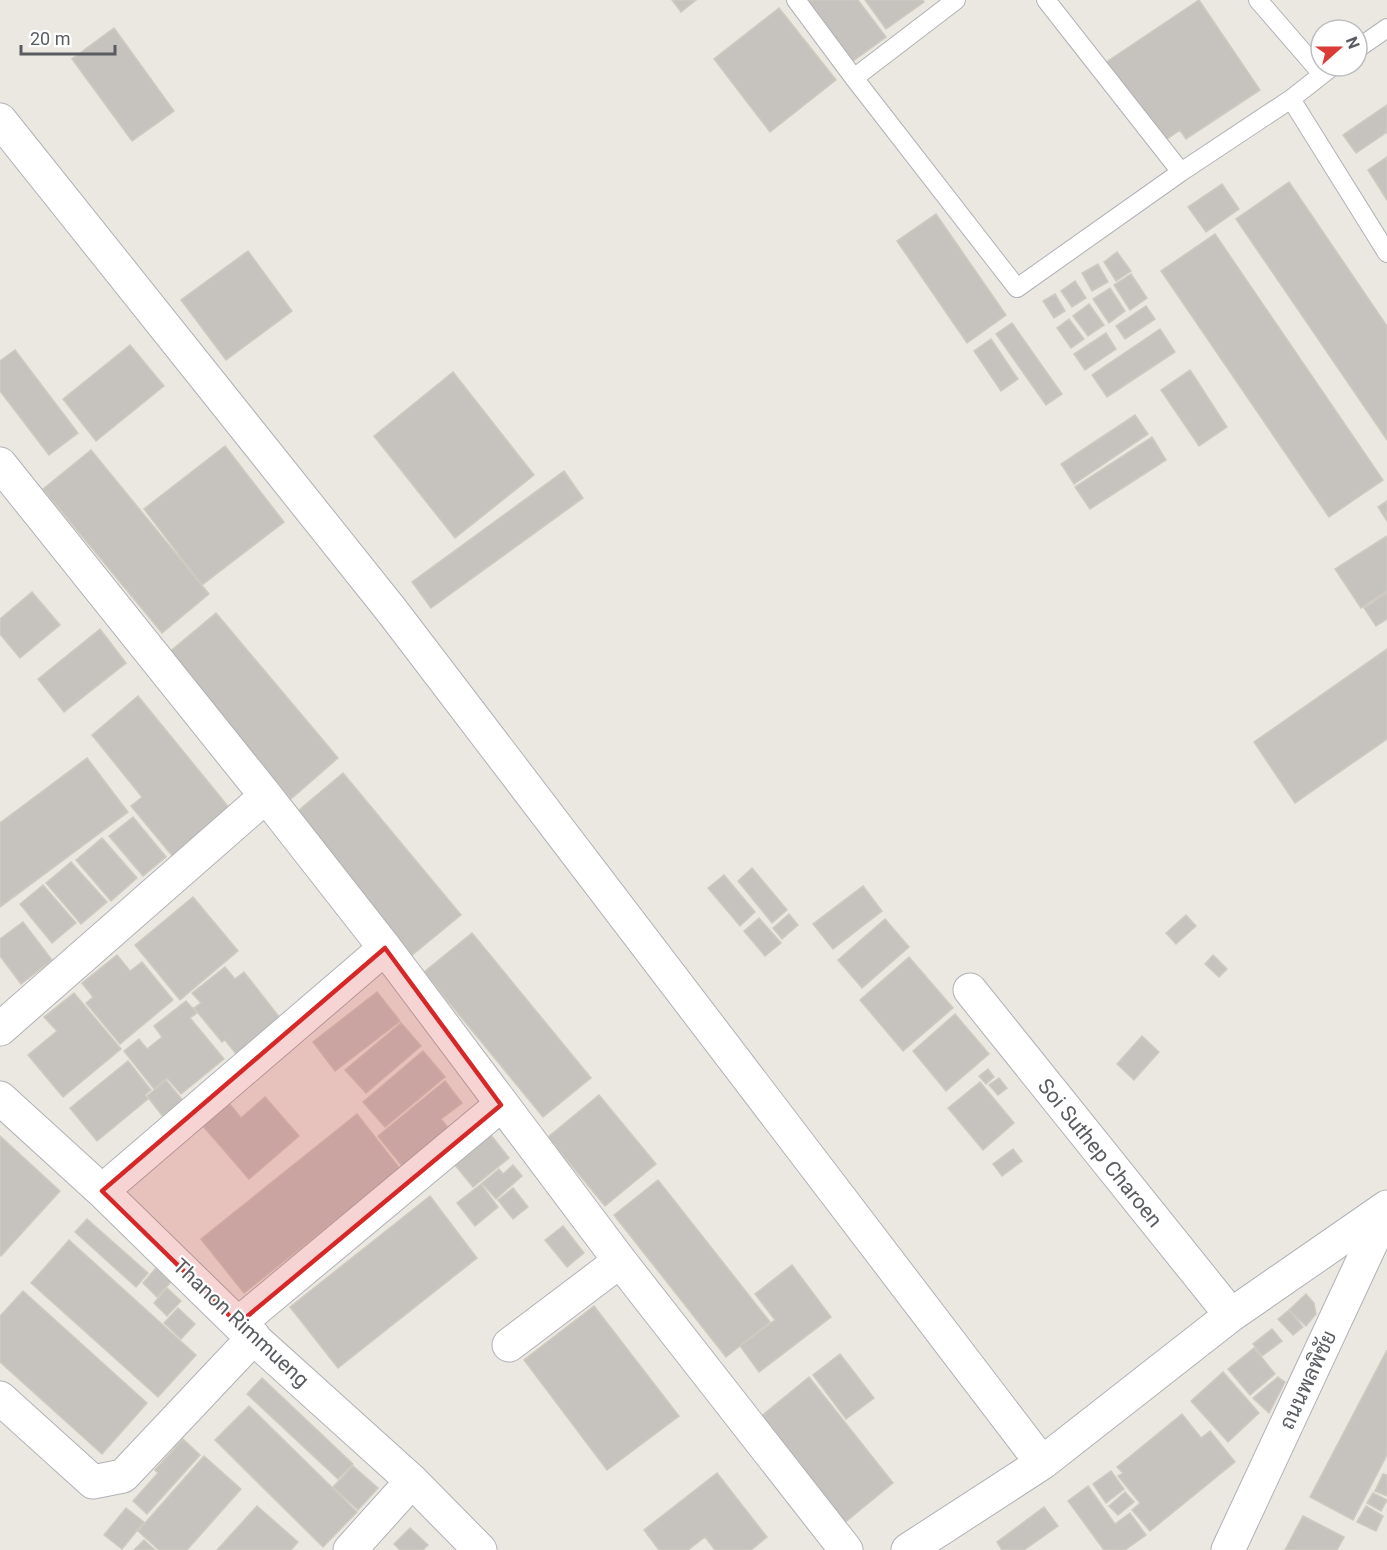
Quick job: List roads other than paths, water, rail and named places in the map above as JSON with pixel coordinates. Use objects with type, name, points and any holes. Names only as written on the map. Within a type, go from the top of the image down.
[{"type":"street","points":[[0,120],[392,612],[1042,1464]]},
{"type":"street","points":[[0,464],[385,948],[620,1261],[846,1550]]},
{"type":"street","points":[[0,1029],[266,796]]},
{"type":"street","points":[[102,1191],[385,948]]},
{"type":"street","name":"Soi Suthep Charoen","points":[[970,990],[1231,1315]]},
{"type":"street","name":"Thanon Rimmueng","points":[[0,1098],[102,1191],[246,1331],[412,1481],[480,1550]]},
{"type":"street","points":[[0,1398],[93,1482],[123,1476],[246,1331],[501,1105]]},
{"type":"street","points":[[908,1550],[1042,1464],[1231,1315],[1387,1208]]},
{"type":"street","name":"ถนนพลพิชัย","points":[[1228,1550],[1387,1208]]},
{"type":"street","points":[[509,1345],[620,1261]]},
{"type":"street","points":[[350,1550],[412,1481]]},
{"type":"lane","points":[[796,0],[1017,288],[1181,172],[1291,99],[1318,78]]},
{"type":"lane","points":[[854,78],[956,0]]},
{"type":"lane","points":[[1046,0],[1181,172]]},
{"type":"lane","points":[[1258,0],[1309,51]]},
{"type":"lane","points":[[1369,41],[1387,28]]},
{"type":"lane","points":[[1291,99],[1387,253]]}]
